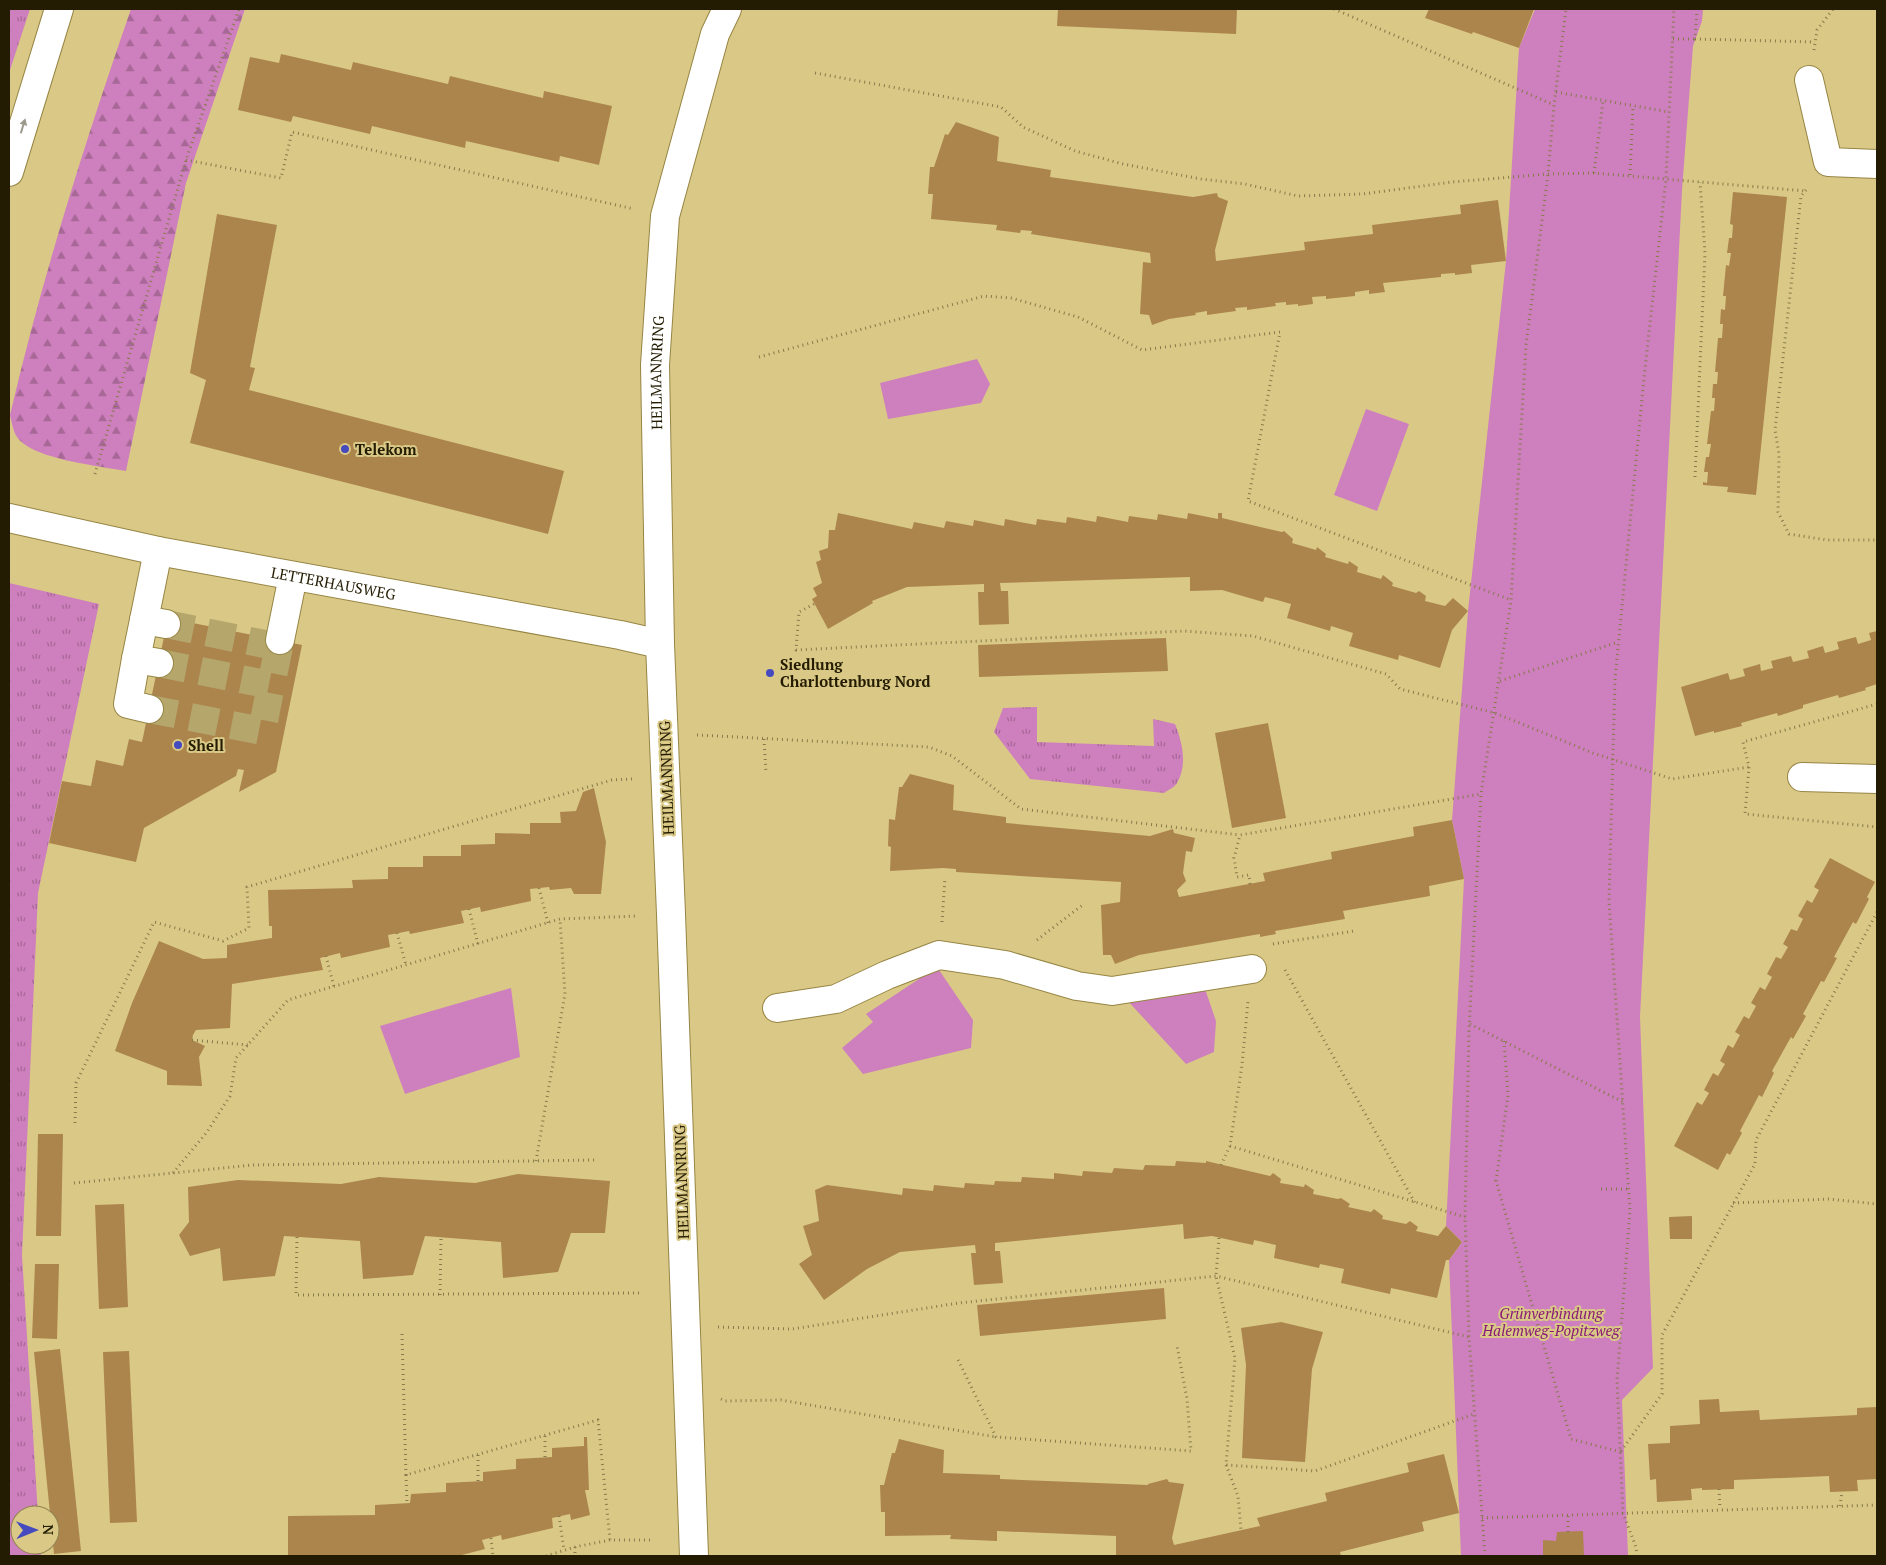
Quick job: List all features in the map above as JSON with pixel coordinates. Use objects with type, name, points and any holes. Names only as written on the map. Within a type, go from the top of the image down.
[{"type":"street","points":[[9,172],[59,9]]},
{"type":"street","name":"HEILMANNRING","points":[[694,1556],[665,732],[660,644],[655,365],[665,216],[715,34],[727,9]]},
{"type":"street","points":[[1809,80],[1828,162],[1877,164]]},
{"type":"street","name":"LETTERHAUSWEG","points":[[9,518],[158,551],[620,635],[660,644]]},
{"type":"street","points":[[149,709],[128,704],[148,661],[155,622],[158,551]]},
{"type":"street","points":[[280,640],[293,576]]},
{"type":"street","points":[[1802,777],[1877,780]]},
{"type":"street","points":[[777,1008],[836,998],[887,975],[939,955],[1005,965],[1078,986],[1112,991],[1252,969]]},
{"type":"path","points":[[95,474],[186,160],[239,9]]},
{"type":"path","points":[[1334,9],[1554,105]]},
{"type":"path","points":[[1485,1556],[1469,1337],[1465,1217],[1470,1024],[1481,794],[1512,601],[1526,345],[1548,174],[1554,105],[1566,9]]},
{"type":"path","points":[[1637,1556],[1636,1547],[1623,1513],[1617,1381],[1630,1210],[1609,901],[1614,679],[1666,178],[1674,9]]},
{"type":"path","points":[[1695,39],[1697,9]]},
{"type":"path","points":[[1809,80],[1817,30],[1833,9]]},
{"type":"path","points":[[1673,39],[1815,42]]},
{"type":"path","points":[[814,73],[1001,107],[1023,127],[1076,151],[1123,164],[1201,179],[1245,184],[1298,196],[1363,194],[1452,182],[1548,174],[1594,173],[1806,191]]},
{"type":"path","points":[[1556,92],[1669,112]]},
{"type":"path","points":[[1594,173],[1603,101]]},
{"type":"path","points":[[1630,176],[1633,106]]},
{"type":"path","points":[[186,160],[281,178],[292,132],[665,216]]},
{"type":"path","points":[[1828,162],[1801,196],[1775,430],[1779,454],[1778,512],[1789,534],[1827,540],[1877,540]]},
{"type":"path","points":[[1695,477],[1705,253],[1700,182]]},
{"type":"path","points":[[758,357],[984,296],[1011,298],[1078,317],[1142,350],[1280,332],[1248,500],[1512,601]]},
{"type":"path","points":[[814,604],[799,612],[796,650],[1184,631],[1252,636],[1386,674],[1400,689],[1495,713],[1593,753],[1672,779],[1749,767]]},
{"type":"path","points":[[1500,681],[1618,642]]},
{"type":"path","points":[[1877,704],[1743,742],[1749,767],[1745,814],[1877,826]]},
{"type":"path","points":[[665,732],[929,747],[952,756],[1021,809],[1240,835],[1481,794]]},
{"type":"path","points":[[764,739],[766,773]]},
{"type":"path","points":[[75,1123],[76,1083],[154,922],[223,941],[249,928],[247,887],[612,780],[666,777]]},
{"type":"path","points":[[1240,835],[1234,858],[1237,877],[1249,875],[1250,884]]},
{"type":"path","points":[[939,955],[945,878]]},
{"type":"path","points":[[539,888],[548,923]]},
{"type":"path","points":[[1005,965],[1084,904]]},
{"type":"path","points":[[469,909],[478,944]]},
{"type":"path","points":[[1621,1452],[1662,1394],[1662,1335],[1754,1164],[1756,1140],[1877,912]]},
{"type":"path","points":[[173,1173],[207,1132],[230,1096],[236,1058],[288,1000],[560,919],[671,914]]},
{"type":"path","points":[[536,1161],[564,994],[560,919]]},
{"type":"path","points":[[1275,953],[1270,944],[1354,931]]},
{"type":"path","points":[[397,933],[406,965]]},
{"type":"path","points":[[326,956],[334,987]]},
{"type":"path","points":[[1280,962],[1415,1203]]},
{"type":"path","points":[[1220,1165],[1230,1146],[1242,1065],[1252,969]]},
{"type":"path","points":[[1470,1024],[1624,1102]]},
{"type":"path","points":[[192,1040],[248,1044]]},
{"type":"path","points":[[1504,1041],[1508,1095],[1496,1181],[1571,1439],[1621,1452]]},
{"type":"path","points":[[1230,1146],[1465,1217]]},
{"type":"path","points":[[74,1183],[252,1165],[596,1160]]},
{"type":"path","points":[[1601,1189],[1629,1189]]},
{"type":"path","points":[[1733,1203],[1829,1198],[1877,1204]]},
{"type":"path","points":[[297,1237],[296,1295],[640,1293]]},
{"type":"path","points":[[440,1295],[441,1238]]},
{"type":"path","points":[[1219,1238],[1216,1276],[1235,1358],[1226,1466],[1238,1496],[1241,1530]]},
{"type":"path","points":[[686,1326],[792,1329],[959,1304],[1216,1276],[1469,1337]]},
{"type":"path","points":[[402,1334],[406,1504]]},
{"type":"path","points":[[687,1381],[725,1400],[781,1400],[996,1437],[1191,1451],[1187,1399],[1177,1346]]},
{"type":"path","points":[[958,1360],[996,1437]]},
{"type":"path","points":[[1226,1466],[1315,1471],[1474,1414]]},
{"type":"path","points":[[406,1475],[598,1420],[610,1540]]},
{"type":"path","points":[[545,1436],[545,1457]]},
{"type":"path","points":[[478,1455],[478,1481]]},
{"type":"path","points":[[1719,1489],[1720,1509]]},
{"type":"path","points":[[1840,1506],[1842,1492]]},
{"type":"path","points":[[1482,1518],[1877,1505]]},
{"type":"path","points":[[1568,1514],[1568,1532]]},
{"type":"path","points":[[559,1516],[564,1550]]},
{"type":"path","points":[[491,1538],[493,1556]]},
{"type":"path","points":[[546,1556],[575,1547],[610,1540],[651,1540]]},
{"type":"path","points":[[575,1547],[575,1556]]},
{"type":"green space","points":[[9,9],[30,9],[9,73]]},
{"type":"green space","points":[[131,9],[245,9],[186,183],[126,471],[84,464],[37,451],[25,445],[17,437],[10,415],[22,364],[65,210]]},
{"type":"green space","name":"Grünverbindung Halemweg-Popitzweg","points":[[1535,9],[1703,9],[1702,21],[1693,46],[1682,190],[1640,1017],[1653,1368],[1622,1400],[1628,1556],[1461,1556],[1449,1260],[1462,1242],[1446,1226],[1464,879],[1452,820],[1468,611],[1506,261],[1519,48]]},
{"type":"green space","points":[[977,359],[990,384],[981,403],[888,419],[880,383]]},
{"type":"green space","points":[[1366,409],[1409,424],[1377,511],[1334,495]]},
{"type":"green space","points":[[9,583],[99,604],[38,893],[22,1255],[37,1505],[10,1505],[10,1555],[41,1556],[9,1556]]},
{"type":"green space","points":[[1037,707],[1037,742],[1154,746],[1153,719],[1175,724],[1183,753],[1182,769],[1177,783],[1164,793],[1030,779],[994,732],[1003,708]]},
{"type":"green space","points":[[937,967],[973,1020],[971,1048],[863,1074],[842,1048],[873,1022],[866,1014]]},
{"type":"green space","points":[[1204,986],[1216,1021],[1214,1052],[1186,1064],[1126,999]]},
{"type":"green space","points":[[511,988],[520,1057],[405,1094],[380,1026]]},
{"type":"building","points":[[1058,9],[1237,9],[1236,34],[1057,26]]},
{"type":"building","points":[[1429,9],[1534,9],[1519,48],[1425,18]]},
{"type":"building","points":[[281,54],[351,70],[353,62],[448,84],[450,76],[543,98],[544,91],[612,106],[599,165],[560,156],[559,162],[466,141],[465,148],[372,126],[370,134],[293,116],[291,122],[238,110],[250,57],[279,63]]},
{"type":"building","points":[[956,122],[999,137],[997,161],[1051,170],[1050,177],[1193,197],[1217,193],[1218,197],[1228,201],[1215,250],[1216,261],[1305,250],[1304,242],[1373,234],[1372,225],[1461,214],[1460,205],[1498,200],[1506,261],[1471,265],[1472,273],[1441,274],[1441,277],[1383,283],[1385,292],[1369,294],[1369,290],[1355,292],[1355,296],[1326,299],[1326,296],[1312,297],[1313,304],[1298,306],[1298,304],[1286,305],[1286,302],[1275,303],[1276,306],[1247,310],[1247,307],[1235,308],[1236,311],[1207,315],[1207,311],[1195,313],[1196,315],[1169,319],[1152,325],[1149,315],[1140,314],[1143,262],[1151,263],[1150,253],[1031,234],[1032,231],[1021,230],[1020,233],[996,230],[997,225],[931,219],[933,194],[928,194],[930,167],[934,167],[945,134],[948,135]]},
{"type":"building","points":[[1733,192],[1787,197],[1756,495],[1727,492],[1728,487],[1703,485],[1703,482],[1707,483],[1708,472],[1704,472],[1706,457],[1709,457],[1711,444],[1707,444],[1711,411],[1714,411],[1715,398],[1712,398],[1713,384],[1717,384],[1718,372],[1715,372],[1718,338],[1722,338],[1723,324],[1720,324],[1721,309],[1725,310],[1726,296],[1723,296],[1726,265],[1729,266],[1731,253],[1727,253],[1729,238],[1732,238],[1733,225],[1730,224]]},
{"type":"building","name":"Telekom","points":[[217,214],[277,225],[250,367],[255,368],[249,390],[564,471],[548,534],[190,443],[206,380],[190,373]]},
{"type":"building","points":[[838,513],[912,529],[914,522],[944,528],[946,521],[973,526],[974,520],[1004,526],[1005,519],[1036,525],[1037,519],[1066,523],[1067,517],[1096,522],[1097,516],[1128,522],[1129,516],[1157,520],[1158,514],[1187,519],[1188,513],[1218,519],[1218,513],[1222,513],[1222,518],[1284,531],[1293,539],[1292,543],[1316,550],[1317,547],[1326,554],[1325,557],[1348,564],[1349,561],[1358,567],[1357,572],[1381,579],[1383,575],[1393,583],[1392,586],[1416,593],[1419,591],[1426,596],[1425,601],[1445,606],[1453,598],[1468,611],[1452,630],[1440,668],[1399,655],[1398,660],[1349,646],[1353,633],[1331,626],[1330,631],[1287,618],[1291,604],[1265,597],[1263,602],[1222,590],[1190,591],[1190,577],[1000,583],[1001,591],[1008,591],[1009,624],[979,625],[978,592],[984,592],[984,584],[907,587],[872,601],[873,603],[828,629],[812,599],[817,596],[813,588],[822,583],[816,562],[821,560],[819,551],[828,548],[829,530],[835,530]]},
{"type":"building","points":[[168,618],[302,645],[276,772],[239,792],[244,770],[238,769],[236,776],[144,828],[136,862],[49,843],[62,781],[91,786],[96,760],[123,766],[129,739],[142,742]]},
{"type":"building","points":[[1877,631],[1877,684],[1865,688],[1866,690],[1839,698],[1838,695],[1803,705],[1803,708],[1778,716],[1777,713],[1741,723],[1742,726],[1695,736],[1681,687],[1728,673],[1730,680],[1745,676],[1743,669],[1760,664],[1761,671],[1773,668],[1771,661],[1791,656],[1793,662],[1809,658],[1807,651],[1823,646],[1825,653],[1839,649],[1837,642],[1856,637],[1858,644],[1871,640],[1869,633]]},
{"type":"building","points":[[1166,638],[1168,671],[979,677],[978,645]]},
{"type":"building","points":[[1268,723],[1286,818],[1232,828],[1215,733]]},
{"type":"building","points":[[910,774],[954,785],[953,810],[1006,817],[1006,823],[1150,836],[1173,829],[1174,833],[1195,838],[1192,852],[1186,851],[1183,873],[1186,881],[1177,890],[1179,897],[1265,881],[1263,873],[1332,859],[1331,852],[1414,836],[1413,827],[1452,820],[1464,879],[1429,886],[1430,896],[1343,911],[1345,919],[1275,931],[1276,934],[1260,937],[1260,934],[1139,955],[1115,964],[1111,955],[1103,955],[1101,905],[1120,902],[1121,882],[956,872],[956,869],[943,868],[890,871],[891,847],[888,846],[889,819],[895,820],[899,787],[902,787]]},
{"type":"building","points":[[594,788],[606,842],[601,894],[574,894],[571,888],[550,890],[549,887],[530,889],[531,901],[481,912],[480,907],[461,911],[464,923],[410,934],[409,931],[388,935],[390,947],[341,958],[340,953],[320,958],[323,970],[232,984],[230,1028],[196,1030],[193,1035],[192,1040],[205,1046],[199,1057],[202,1086],[167,1085],[167,1071],[115,1051],[132,1003],[159,941],[203,959],[227,958],[227,945],[272,938],[272,926],[269,926],[268,890],[353,888],[352,880],[388,879],[388,867],[423,867],[423,856],[461,856],[461,845],[495,844],[495,833],[530,834],[530,823],[561,823],[560,812],[576,811],[583,792]]},
{"type":"building","points":[[1830,858],[1875,882],[1867,897],[1869,899],[1856,924],[1853,922],[1834,957],[1837,958],[1824,982],[1821,981],[1803,1014],[1806,1016],[1793,1039],[1791,1037],[1772,1071],[1774,1073],[1762,1097],[1759,1095],[1730,1155],[1727,1153],[1718,1170],[1674,1146],[1697,1102],[1702,1105],[1709,1093],[1704,1090],[1713,1073],[1718,1076],[1725,1064],[1720,1061],[1728,1045],[1733,1048],[1740,1035],[1735,1032],[1744,1016],[1749,1019],[1756,1006],[1751,1003],[1760,987],[1765,990],[1772,977],[1767,974],[1776,957],[1781,959],[1788,947],[1783,944],[1791,929],[1797,931],[1803,919],[1798,916],[1807,900],[1812,903],[1819,890],[1814,887]]},
{"type":"building","points":[[38,1134],[63,1134],[61,1236],[36,1236]]},
{"type":"building","points":[[1176,1161],[1206,1163],[1206,1161],[1270,1176],[1273,1173],[1281,1179],[1280,1183],[1304,1187],[1305,1184],[1314,1190],[1313,1194],[1341,1198],[1350,1204],[1348,1207],[1371,1212],[1374,1209],[1383,1216],[1382,1219],[1406,1224],[1410,1221],[1418,1227],[1416,1231],[1438,1236],[1446,1226],[1462,1242],[1449,1260],[1446,1260],[1437,1298],[1391,1288],[1390,1294],[1341,1283],[1344,1269],[1320,1264],[1319,1268],[1274,1258],[1276,1245],[1254,1240],[1253,1245],[1212,1236],[1184,1239],[1183,1224],[995,1243],[995,1251],[1000,1251],[1003,1283],[974,1285],[971,1253],[976,1253],[975,1245],[900,1252],[867,1269],[824,1300],[799,1264],[812,1255],[803,1226],[819,1221],[815,1190],[827,1185],[902,1195],[903,1188],[933,1191],[934,1185],[964,1188],[965,1183],[994,1185],[995,1181],[1021,1182],[1022,1177],[1054,1179],[1054,1173],[1082,1176],[1083,1171],[1112,1173],[1114,1168],[1143,1170],[1145,1165],[1175,1166]]},
{"type":"building","points":[[518,1174],[610,1181],[605,1233],[571,1233],[558,1272],[503,1278],[501,1242],[425,1236],[413,1275],[363,1279],[360,1241],[284,1236],[275,1276],[223,1281],[220,1248],[190,1256],[179,1235],[189,1222],[188,1187],[238,1180],[341,1184],[379,1177],[475,1183]]},
{"type":"building","points":[[124,1204],[128,1307],[99,1309],[95,1205]]},
{"type":"building","points":[[1692,1216],[1692,1239],[1670,1239],[1669,1217]]},
{"type":"building","points":[[35,1264],[59,1264],[57,1339],[32,1338]]},
{"type":"building","points":[[1164,1288],[1166,1319],[980,1336],[977,1305]]},
{"type":"building","points":[[1281,1322],[1323,1332],[1312,1369],[1305,1462],[1242,1458],[1246,1365],[1241,1328]]},
{"type":"building","points":[[60,1349],[81,1551],[60,1553],[60,1505],[49,1505],[34,1352]]},
{"type":"building","points":[[129,1351],[137,1522],[110,1523],[103,1352]]},
{"type":"building","points":[[1719,1399],[1720,1412],[1759,1410],[1760,1420],[1857,1415],[1857,1408],[1877,1407],[1877,1479],[1857,1480],[1858,1491],[1830,1492],[1829,1476],[1734,1480],[1734,1489],[1691,1489],[1692,1500],[1657,1502],[1656,1479],[1650,1480],[1648,1444],[1670,1443],[1670,1426],[1700,1424],[1699,1400]]},
{"type":"building","points":[[584,1437],[587,1437],[589,1490],[585,1490],[590,1515],[571,1520],[570,1514],[552,1518],[553,1528],[502,1540],[501,1535],[482,1540],[485,1549],[458,1556],[288,1556],[288,1516],[375,1515],[375,1505],[410,1503],[411,1494],[446,1492],[446,1483],[483,1481],[483,1472],[516,1469],[516,1459],[552,1457],[552,1448],[584,1446]]},
{"type":"building","points":[[899,1439],[944,1450],[943,1473],[1000,1475],[1000,1479],[1148,1485],[1167,1479],[1169,1482],[1184,1484],[1172,1538],[1174,1545],[1260,1526],[1257,1518],[1327,1501],[1325,1493],[1409,1472],[1407,1463],[1444,1454],[1459,1513],[1422,1522],[1424,1531],[1340,1552],[1341,1556],[1116,1556],[1116,1536],[997,1531],[997,1541],[950,1539],[951,1535],[885,1536],[885,1512],[881,1512],[880,1485],[884,1485],[892,1453],[895,1453]]},
{"type":"building","points":[[1583,1531],[1584,1556],[1543,1556],[1543,1540],[1556,1541],[1557,1532]]},
{"type":"tunnel","points":[[166,624],[279,647],[280,640]]},
{"type":"tunnel","points":[[159,663],[271,685],[279,647]]},
{"type":"tunnel","points":[[149,709],[262,731],[271,685]]},
{"type":"place","name":"Telekom","points":[[345,449]]},
{"type":"place","name":"Siedlung Charlottenburg Nord","points":[[770,673]]},
{"type":"place","name":"Shell","points":[[178,745]]}]
